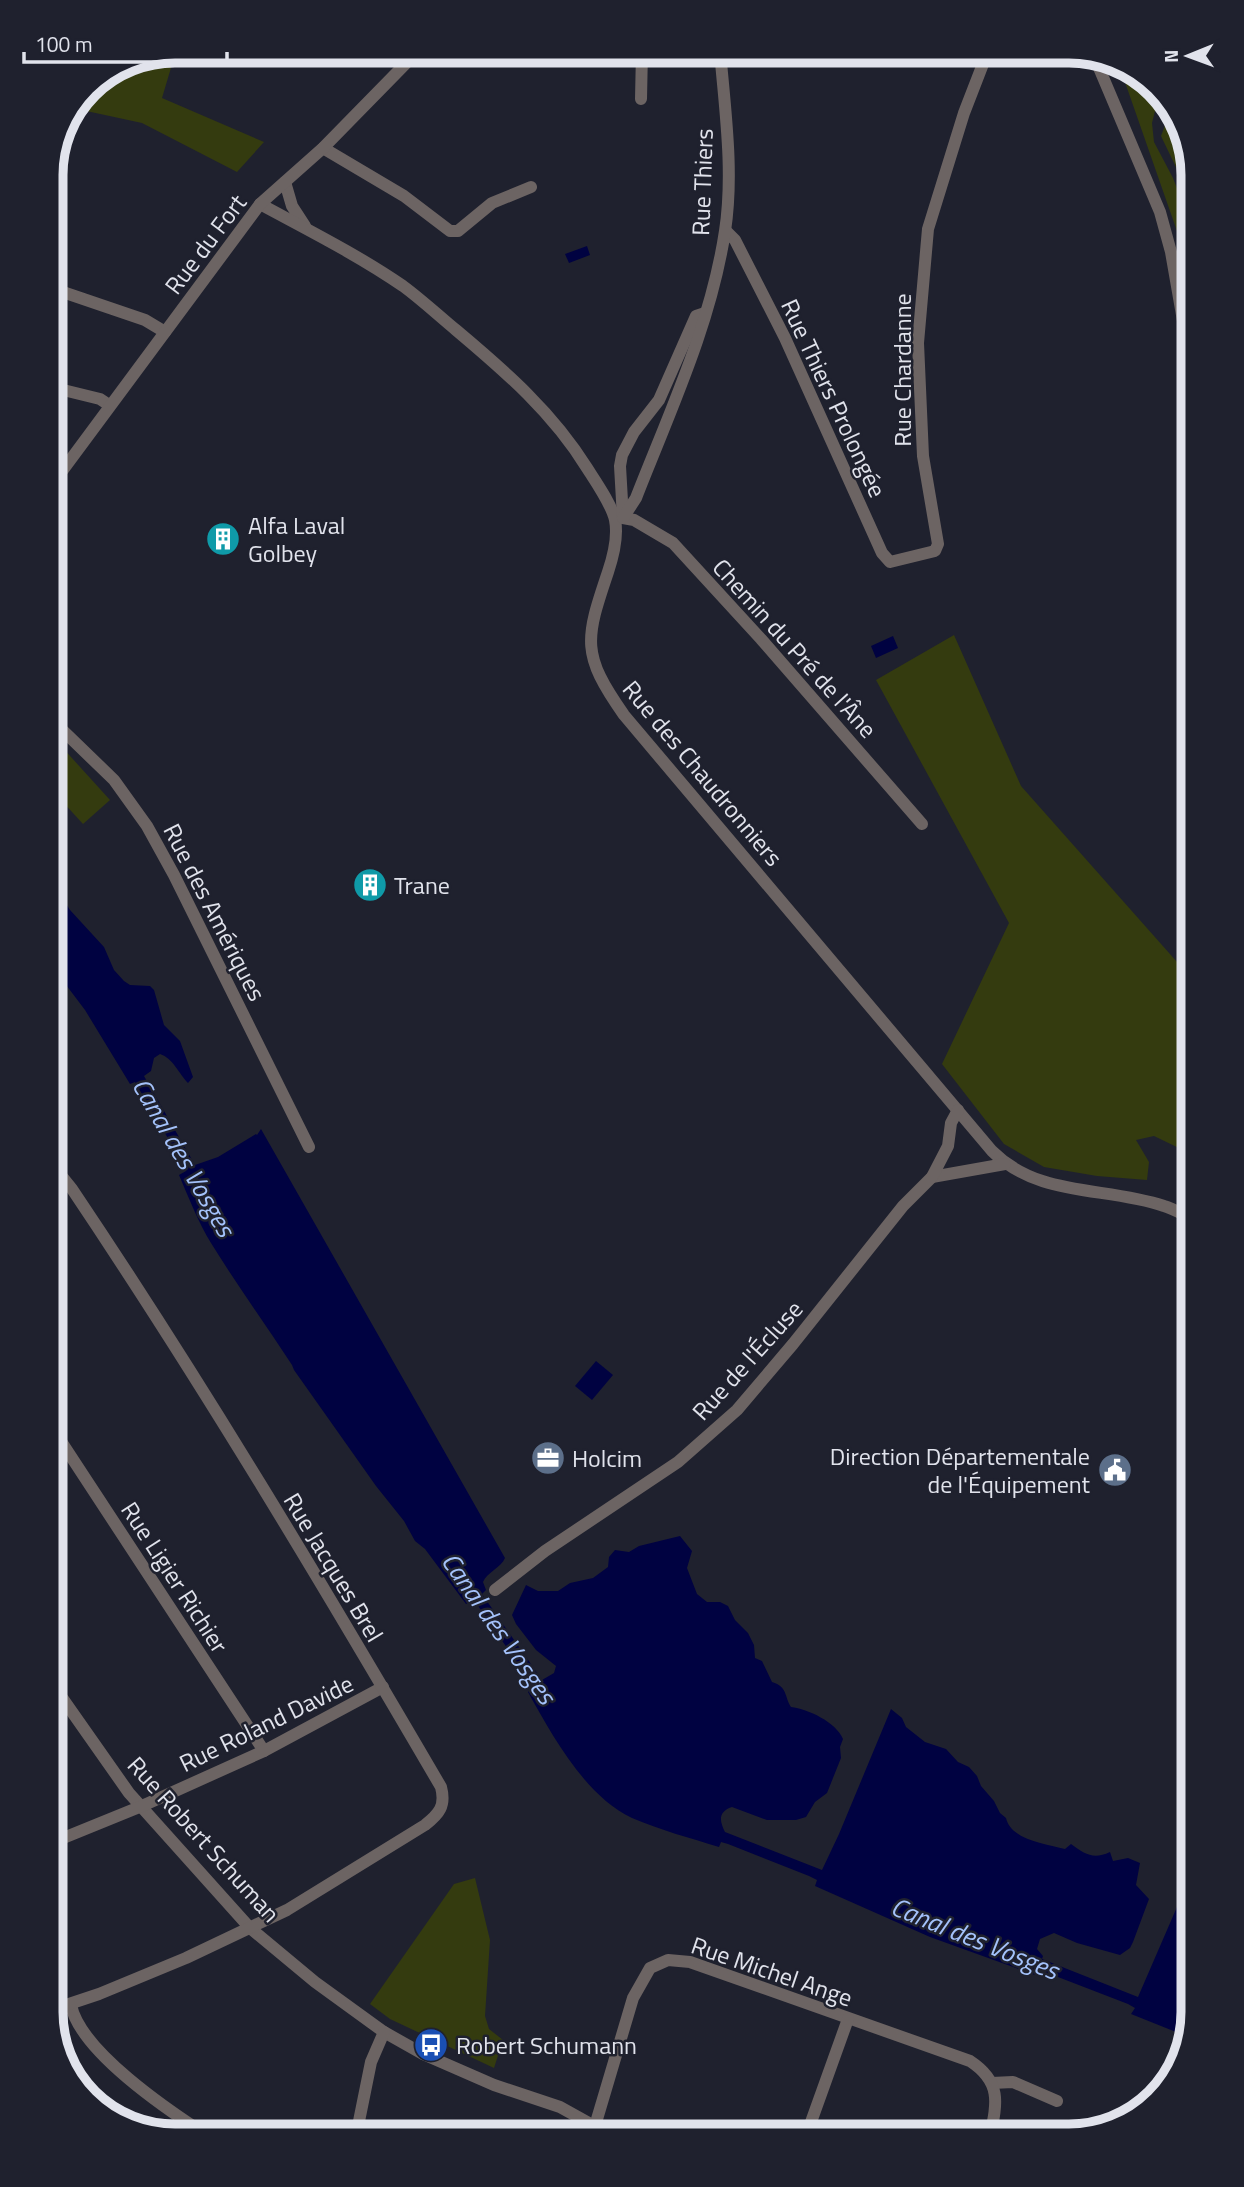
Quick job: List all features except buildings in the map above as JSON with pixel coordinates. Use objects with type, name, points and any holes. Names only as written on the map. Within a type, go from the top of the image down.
[{"type":"street","name":"Rue du Fort","points":[[63,469],[260,204],[323,148],[406,63]]},
{"type":"street","points":[[641,99],[642,63]]},
{"type":"street","name":"Rue Thiers","points":[[619,518],[636,498],[696,345],[726,231],[727,134],[721,63]]},
{"type":"street","name":"Rue Chardanne","points":[[915,557],[935,551],[938,544],[923,456],[918,343],[928,229],[964,113],[983,63]]},
{"type":"street","points":[[1098,67],[1160,212],[1171,252],[1181,309]]},
{"type":"street","points":[[323,148],[404,196],[450,231],[458,231],[492,203],[531,187]]},
{"type":"street","points":[[285,182],[292,206],[307,229]]},
{"type":"street","points":[[260,204],[403,287],[500,367],[532,397],[574,447],[619,518]]},
{"type":"street","name":"Rue Thiers Prolongée","points":[[726,231],[735,240],[785,338],[882,553],[890,562],[915,557]]},
{"type":"street","points":[[63,292],[145,320],[165,332]]},
{"type":"street","name":"Rue Thiers","points":[[619,518],[622,455],[634,432],[659,400],[696,316],[705,313]]},
{"type":"street","points":[[63,390],[100,399],[109,405]]},
{"type":"street","name":"Chemin du Pré de l'Âne","points":[[619,518],[634,520],[652,528],[673,543],[761,639],[922,824]]},
{"type":"street","name":"Rue des Chaudronniers","points":[[619,518],[611,562],[590,626],[590,642],[594,664],[604,687],[633,725],[1005,1164],[1044,1183],[1163,1205],[1181,1213]]},
{"type":"street","name":"Rue des Amériques","points":[[63,731],[114,780],[147,825],[309,1147]]},
{"type":"street","name":"Rue de l'Écluse","points":[[495,1590],[545,1551],[678,1462],[737,1410],[903,1206],[932,1177],[947,1146],[951,1123],[958,1110]]},
{"type":"street","points":[[932,1177],[1005,1164]]},
{"type":"street","name":"Rue Jacques Brel","points":[[63,1178],[142,1294],[383,1687],[441,1787],[444,1797],[437,1816],[425,1825],[287,1910],[250,1928]]},
{"type":"street","name":"Rue Ligier Richier","points":[[63,1456],[264,1751]]},
{"type":"street","name":"Rue Roland Davide","points":[[63,1838],[264,1751],[383,1687]]},
{"type":"street","name":"Rue Robert Schuman","points":[[63,1699],[129,1793],[250,1928],[315,1982],[384,2032],[451,2067],[560,2107],[583,2124]]},
{"type":"street","points":[[63,2007],[186,1958],[250,1928]]},
{"type":"street","name":"Rue Michel Ange","points":[[596,2124],[633,1998],[650,1968],[668,1960],[690,1962],[970,2061],[983,2070],[992,2083]]},
{"type":"street","points":[[71,2005],[79,2027],[119,2070],[189,2124]]},
{"type":"street","points":[[810,2124],[848,2019]]},
{"type":"street","points":[[358,2124],[371,2062],[384,2032]]},
{"type":"street","points":[[993,2124],[997,2104],[992,2083],[1013,2082],[1057,2101]]},
{"type":"green space","points":[[172,63],[162,98],[264,142],[237,172],[142,123],[84,110],[101,91],[119,78],[153,65]]},
{"type":"green space","points":[[1123,78],[1143,91],[1156,106],[1152,123],[1154,142],[1181,199],[1181,233],[1178,234]]},
{"type":"green space","points":[[1167,121],[1179,153],[1181,178],[1161,136]]},
{"type":"green space","points":[[954,635],[1021,786],[1181,966],[1181,1149],[1154,1136],[1136,1140],[1149,1162],[1147,1180],[1097,1176],[1044,1167],[1004,1144],[942,1064],[1009,923],[876,680]]},
{"type":"green space","points":[[63,748],[110,800],[83,824],[63,802]]},
{"type":"green space","points":[[475,1878],[490,1940],[485,2016],[489,2029],[503,2040],[494,2068],[390,2019],[370,2004],[454,1884]]},
{"type":"water","points":[[587,246],[590,255],[569,263],[565,254]]},
{"type":"water","points":[[893,636],[898,648],[876,658],[871,646]]},
{"type":"water","name":"Canal des Vosges","points":[[63,899],[104,947],[114,970],[124,981],[130,985],[150,986],[154,990],[164,1025],[180,1041],[193,1077],[188,1083],[172,1063],[160,1054],[154,1058],[151,1071],[144,1076],[195,1165],[218,1157],[257,1135],[261,1129],[505,1558],[483,1582],[486,1590],[482,1594],[542,1680],[554,1673],[556,1666],[536,1650],[512,1615],[526,1585],[538,1591],[558,1591],[570,1583],[593,1578],[608,1567],[609,1557],[615,1550],[629,1552],[639,1546],[680,1536],[692,1551],[687,1568],[697,1594],[707,1602],[720,1602],[728,1606],[735,1620],[748,1633],[754,1645],[755,1658],[762,1661],[772,1682],[783,1689],[791,1707],[821,1717],[834,1727],[843,1739],[840,1747],[841,1758],[827,1793],[815,1802],[806,1817],[796,1820],[767,1820],[732,1807],[722,1814],[721,1821],[725,1832],[822,1870],[891,1709],[902,1718],[906,1727],[925,1742],[946,1749],[958,1762],[969,1767],[1009,1825],[1022,1836],[1065,1849],[1071,1844],[1094,1856],[1110,1852],[1113,1861],[1128,1858],[1140,1863],[1136,1885],[1149,1899],[1130,1948],[1120,1955],[1077,1943],[1054,1933],[1040,1939],[1037,1949],[1043,1956],[1042,1959],[1138,1997],[1181,1898],[1179,2033],[1131,2014],[1135,2008],[1128,2004],[1045,1972],[1038,1970],[1035,1975],[930,1937],[815,1886],[817,1880],[809,1876],[728,1844],[721,1842],[719,1847],[632,1818],[599,1795],[559,1745],[528,1692],[534,1687],[474,1600],[466,1604],[425,1549],[415,1541],[404,1521],[294,1370],[211,1243],[179,1175],[186,1171],[183,1164],[135,1082],[130,1084],[85,1010],[63,981]]},
{"type":"water","points":[[596,1361],[613,1375],[592,1400],[575,1386]]},
{"type":"place","name":"Alfa Laval Golbey","points":[[223,539]]},
{"type":"place","name":"Trane","points":[[370,885]]},
{"type":"place","name":"Holcim","points":[[548,1458]]},
{"type":"place","name":"Direction Départementale de l'Équipement","points":[[1115,1470]]},
{"type":"place","name":"Robert Schumann","points":[[431,2045]]}]
